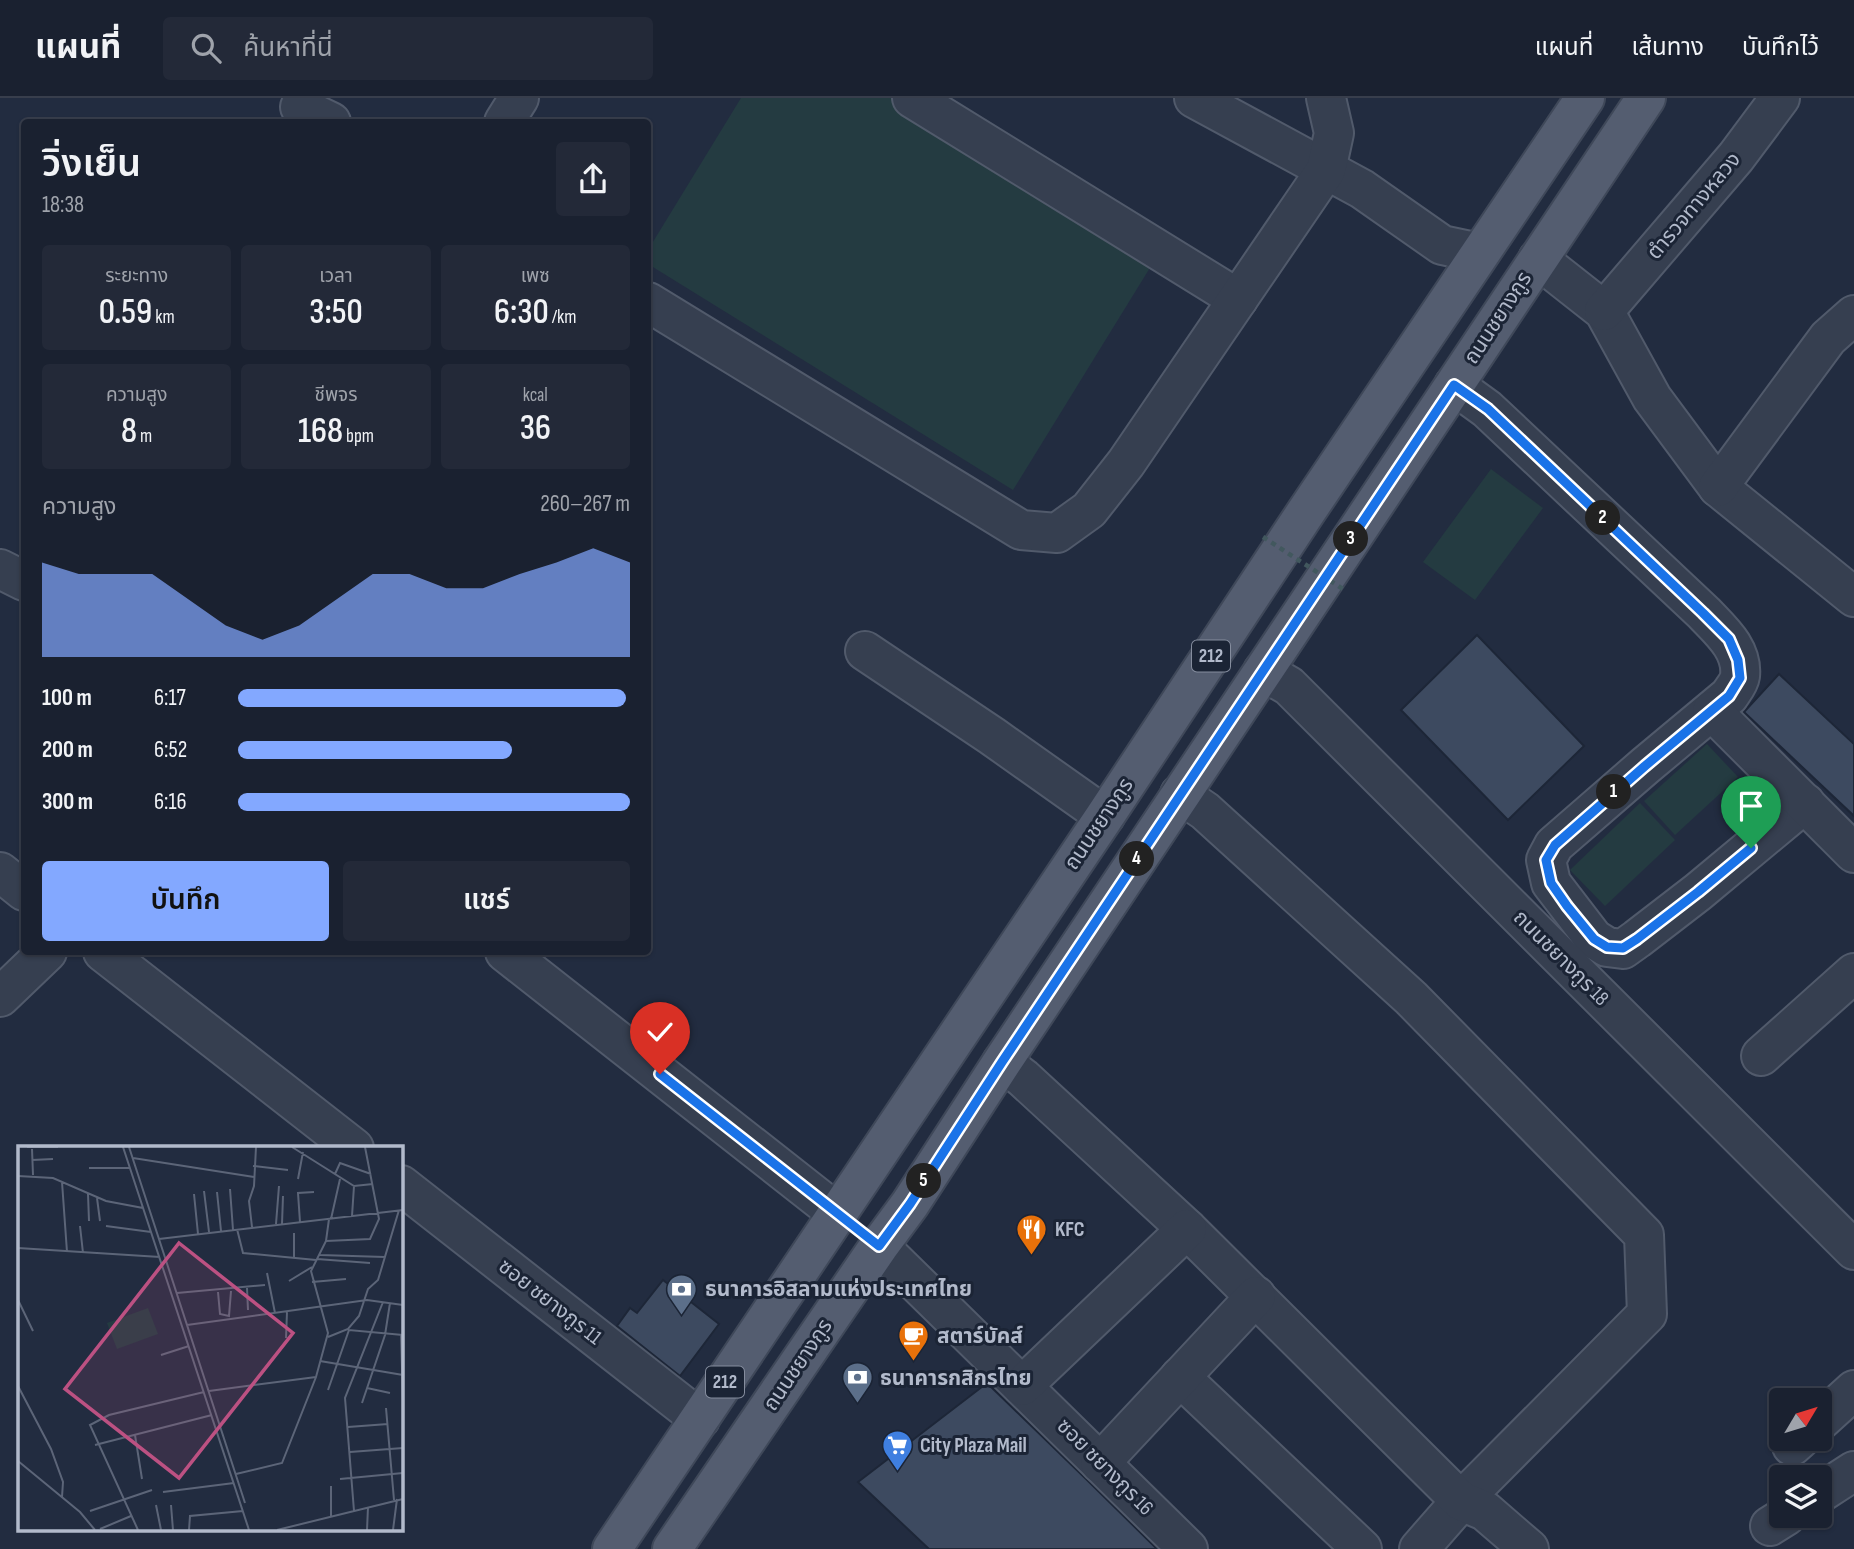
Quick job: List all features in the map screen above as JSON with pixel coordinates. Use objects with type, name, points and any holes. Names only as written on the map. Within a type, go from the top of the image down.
[{"type":"main road","name":"ถนนชยางกูร","points":[[612,1549],[1585,98]]},
{"type":"main road","name":"ถนนชยางกูร","points":[[672,1549],[910,1204],[1180,794],[1646,98]]},
{"type":"main road","points":[[1480,253],[1530,270]]},
{"type":"main road","points":[[837,1213],[879,1246]]},
{"type":"street","points":[[506,119],[519,98]]},
{"type":"street","points":[[912,98],[1238,299]]},
{"type":"street","points":[[1194,98],[1362,189],[1443,245],[1480,253]]},
{"type":"street","points":[[651,304],[1021,530],[1057,533],[1089,510],[1111,482],[1326,170],[1334,134],[1326,98]]},
{"type":"street","name":"ตำรวจทางหลวง","points":[[1604,312],[1736,158],[1780,98]]},
{"type":"street","points":[[1530,270],[1604,312],[1651,398],[1718,487],[1854,597]]},
{"type":"street","points":[[1718,487],[1845,337]]},
{"type":"street","points":[[1454,385],[1488,409],[1694,604],[1729,639],[1738,660],[1740,678],[1729,696],[1573,828],[1555,845],[1546,860],[1551,883],[1594,939],[1607,947],[1623,948],[1637,939],[1805,803]]},
{"type":"street","points":[[0,569],[21,580]]},
{"type":"street","points":[[865,651],[1105,816]]},
{"type":"street","name":"ถนนชยางกูร 18","points":[[1263,671],[1289,687],[1854,1250]]},
{"type":"street","points":[[1712,711],[1854,853]]},
{"type":"street","points":[[1180,794],[1205,811],[1411,998],[1644,1234],[1647,1314],[1461,1501],[1419,1549]]},
{"type":"street","points":[[0,873],[21,889]]},
{"type":"street","points":[[0,997],[44,955]]},
{"type":"street","points":[[107,955],[351,1146]]},
{"type":"street","points":[[509,955],[837,1213]]},
{"type":"street","points":[[1761,1056],[1854,973]]},
{"type":"street","points":[[1002,1062],[1023,1078],[1187,1229],[1461,1501],[1485,1511],[1529,1549]]},
{"type":"street","name":"ซอย ชยางกูร 11","points":[[402,1186],[700,1419]]},
{"type":"street","points":[[1022,1385],[1187,1229]]},
{"type":"street","name":"ซอย ชยางกูร 16","points":[[879,1246],[1188,1549]]},
{"type":"street","points":[[1100,1463],[1256,1296]]},
{"type":"street","points":[[1180,1377],[1362,1549]]},
{"type":"street","points":[[1832,1410],[1854,1390]]},
{"type":"street","points":[[1832,1485],[1854,1471]]},
{"type":"path","points":[[1263,537],[1343,589]]},
{"type":"green space","points":[[741,98],[897,98],[1156,258],[1013,490],[651,266],[651,245]]},
{"type":"green space","points":[[1491,469],[1543,508],[1475,600],[1423,562]]},
{"type":"green space","points":[[1707,744],[1738,777],[1675,835],[1644,801]]},
{"type":"green space","points":[[1640,803],[1675,840],[1605,906],[1570,870]]},
{"type":"building","points":[[1477,635],[1584,746],[1508,820],[1401,710]]},
{"type":"building","points":[[1779,674],[1854,744],[1854,816],[1744,712]]},
{"type":"building","points":[[663,1280],[719,1324],[680,1376],[617,1326],[630,1308],[637,1313]]},
{"type":"building","points":[[987,1383],[1157,1549],[929,1549],[858,1482]]},
{"type":"place","name":"KFC","points":[[1032,1256]]},
{"type":"place","name":"ธนาคารอิสลามแห่งประเทศไทย","points":[[682,1316]]},
{"type":"place","name":"สตาร์บัคส์","points":[[914,1363]]},
{"type":"place","name":"ธนาคารกสิกรไทย","points":[[857,1405]]},
{"type":"place","name":"City Plaza Mail","points":[[897,1472]]},
{"type":"route","points":[[660,1074],[879,1246],[910,1204],[1454,385],[1488,409],[1703,613],[1729,639],[1738,660],[1740,678],[1729,696],[1555,845],[1546,860],[1551,883],[1594,939],[1607,947],[1623,948],[1751,848]]}]
